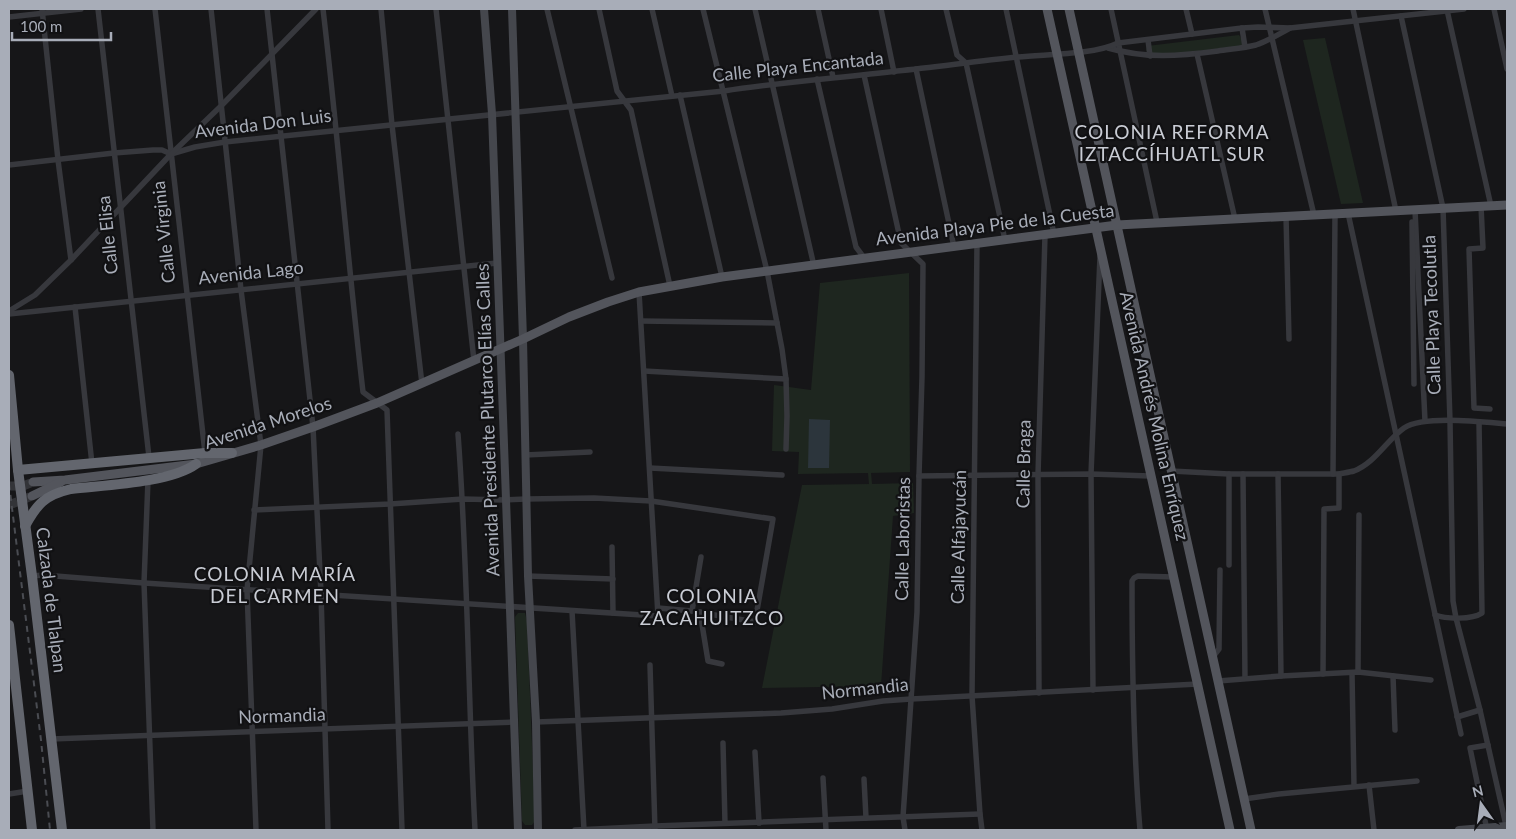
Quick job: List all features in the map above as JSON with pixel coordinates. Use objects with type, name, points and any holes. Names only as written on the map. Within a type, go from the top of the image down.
[{"type":"highway","name":"Calzada de Tlalpan","points":[[9,375],[18,470],[62,830]]},
{"type":"highway","points":[[18,470],[149,457],[232,453]]},
{"type":"highway","points":[[25,526],[34,510],[45,498],[59,492],[148,480],[181,473],[196,464]]},
{"type":"highway","points":[[9,627],[32,830]]},
{"type":"main road","name":"Avenida Presidente Plutarco Elías Calles","points":[[484,9],[492,114],[518,830]]},
{"type":"main road","name":"Avenida Presidente Plutarco Elías Calles","points":[[512,9],[523,339],[528,576],[536,722],[538,830]]},
{"type":"main road","name":"Avenida Andrés Molina Enríquez","points":[[1047,9],[1230,830]]},
{"type":"main road","name":"Avenida Andrés Molina Enríquez","points":[[1069,9],[1251,830]]},
{"type":"main road","name":"Avenida Playa Pie de la Cuesta","points":[[500,349],[569,317],[639,292],[722,277],[1117,225],[1507,205]]},
{"type":"main road","name":"Avenida Morelos","points":[[34,482],[196,464],[261,445],[377,403],[500,349]]},
{"type":"main road","points":[[32,496],[65,480]]},
{"type":"main road","points":[[1459,830],[1506,827]]},
{"type":"street","points":[[9,17],[42,11],[81,9]]},
{"type":"street","name":"Calle Elisa","points":[[98,9],[149,457]]},
{"type":"street","name":"Calle Virginia","points":[[155,9],[205,453]]},
{"type":"street","points":[[211,9],[241,290],[261,445],[247,590],[256,830]]},
{"type":"street","points":[[267,9],[313,427],[318,508],[328,830]]},
{"type":"street","points":[[9,313],[35,295],[71,260],[171,154],[316,9]]},
{"type":"street","points":[[323,9],[363,392],[387,410],[402,830]]},
{"type":"street","points":[[380,9],[422,384]]},
{"type":"street","points":[[436,9],[474,361]]},
{"type":"street","points":[[548,9],[612,278]]},
{"type":"street","points":[[599,9],[617,91],[631,110],[670,286]]},
{"type":"street","points":[[652,9],[672,96]]},
{"type":"street","points":[[703,9],[767,271],[782,348],[786,379],[786,449]]},
{"type":"street","points":[[755,9],[814,266]]},
{"type":"street","points":[[818,9],[833,77]]},
{"type":"street","points":[[881,9],[894,72]]},
{"type":"street","points":[[946,9],[957,55],[966,63],[1005,240]]},
{"type":"street","points":[[1006,9],[1054,234]]},
{"type":"street","points":[[1111,9],[1158,222]]},
{"type":"street","points":[[1186,9],[1192,34]]},
{"type":"street","points":[[1265,9],[1314,215]]},
{"type":"street","points":[[1353,9],[1396,211]]},
{"type":"street","name":"Calle Playa Encantada","points":[[492,114],[724,91],[1017,57],[1079,52],[1108,48],[1118,43],[1242,28],[1290,28],[1401,16],[1416,11],[1464,9]]},
{"type":"street","points":[[1494,9],[1507,69]]},
{"type":"street","points":[[1447,10],[1491,206]]},
{"type":"street","points":[[42,11],[71,260]]},
{"type":"street","name":"Calle Playa Tecolutla","points":[[1401,16],[1443,208],[1450,421],[1453,601],[1506,827]]},
{"type":"street","points":[[1242,28],[1245,47]]},
{"type":"street","name":"Calle Playa Encantada","points":[[1108,48],[1150,56],[1197,54],[1258,44],[1290,28]]},
{"type":"street","points":[[1148,40],[1150,56]]},
{"type":"street","points":[[1197,54],[1235,218]]},
{"type":"street","points":[[916,69],[954,247]]},
{"type":"street","name":"Calle Laboristas","points":[[864,74],[901,243],[923,264],[917,612],[903,817],[905,830]]},
{"type":"street","points":[[818,79],[856,247],[865,259]]},
{"type":"street","points":[[680,95],[722,277]]},
{"type":"street","name":"Avenida Don Luis","points":[[9,165],[153,150],[162,150],[171,154],[195,147],[225,142],[492,114]]},
{"type":"street","points":[[1481,206],[1484,248],[1468,249],[1474,408],[1490,409]]},
{"type":"street","points":[[1413,210],[1414,384]]},
{"type":"street","points":[[1413,210],[1425,421]]},
{"type":"street","points":[[1348,213],[1461,734]]},
{"type":"street","points":[[1323,674],[1324,509],[1340,508],[1336,474],[1335,214]]},
{"type":"street","points":[[1286,216],[1289,339]]},
{"type":"street","name":"Calle Braga","points":[[1039,693],[1038,475],[1045,235]]},
{"type":"street","name":"Calle Alfajayucán","points":[[977,244],[972,696],[982,830]]},
{"type":"street","points":[[1093,690],[1091,474],[1100,248]]},
{"type":"street","name":"Avenida Lago","points":[[9,313],[497,263]]},
{"type":"street","points":[[32,576],[43,574],[144,583],[658,616],[639,292]]},
{"type":"street","points":[[75,307],[92,464]]},
{"type":"street","points":[[641,321],[777,323]]},
{"type":"street","points":[[644,371],[786,379]]},
{"type":"street","points":[[1171,471],[1229,474],[1336,474],[1356,470],[1370,461],[1397,434],[1406,427],[1416,423],[1450,421],[1507,424]]},
{"type":"street","points":[[1435,615],[1444,618],[1456,618],[1482,613],[1479,422]]},
{"type":"street","points":[[458,434],[463,499],[475,830]]},
{"type":"street","points":[[525,455],[590,452]]},
{"type":"street","points":[[650,468],[782,475]]},
{"type":"street","points":[[919,476],[1091,474],[1150,476]]},
{"type":"street","points":[[1229,474],[1230,565]]},
{"type":"street","points":[[1244,474],[1245,678]]},
{"type":"street","points":[[1278,474],[1281,676]]},
{"type":"street","points":[[148,480],[144,583],[154,830]]},
{"type":"street","points":[[254,510],[463,499],[594,498],[651,501],[773,519],[755,622],[692,610],[658,608]]},
{"type":"street","points":[[1354,786],[1358,515]]},
{"type":"street","points":[[612,547],[613,613]]},
{"type":"street","points":[[692,610],[701,556]]},
{"type":"street","points":[[1212,658],[1219,649],[1220,570]]},
{"type":"street","points":[[528,576],[613,579]]},
{"type":"street","points":[[1140,830],[1135,774],[1132,688],[1132,581],[1138,576],[1173,577]]},
{"type":"street","points":[[572,610],[584,830]]},
{"type":"street","points":[[700,612],[708,661],[722,664]]},
{"type":"street","points":[[650,665],[655,828]]},
{"type":"street","points":[[1218,681],[1355,672],[1431,680]]},
{"type":"street","points":[[1393,676],[1395,730]]},
{"type":"street","name":"Normandia","points":[[536,722],[781,713],[911,699],[1198,684]]},
{"type":"street","points":[[1457,717],[1480,710]]},
{"type":"street","name":"Normandia","points":[[51,739],[514,722]]},
{"type":"street","points":[[723,743],[725,824]]},
{"type":"street","points":[[1487,829],[1470,748],[1488,744]]},
{"type":"street","points":[[755,752],[759,822]]},
{"type":"street","points":[[823,778],[826,830]]},
{"type":"street","points":[[864,779],[866,818]]},
{"type":"street","points":[[1244,799],[1354,786],[1417,781]]},
{"type":"street","points":[[1369,785],[1374,830]]},
{"type":"street","points":[[9,794],[28,791]]},
{"type":"street","points":[[574,830],[980,814]]},
{"type":"shaded area","points":[[1239,35],[1242,45],[1239,47],[1179,54],[1148,54],[1146,50],[1147,46]]},
{"type":"shaded area","points":[[1325,38],[1363,203],[1341,204],[1303,40]]},
{"type":"shaded area","points":[[909,273],[910,472],[871,473],[872,484],[913,483],[914,513],[893,516],[881,686],[762,688],[802,485],[869,484],[868,473],[798,474],[799,452],[772,451],[774,385],[811,390],[820,283]]},
{"type":"shaded area","points":[[809,419],[830,420],[829,468],[808,468]]},
{"type":"shaded area","points":[[518,613],[525,613],[527,621],[535,821],[532,825],[525,825],[522,821],[515,617]]},
{"type":"tunnel","points":[[9,486],[23,486],[33,482]]},
{"type":"tunnel","points":[[9,505],[32,496]]},
{"type":"railway","points":[[9,484],[41,740],[50,830]]},
{"type":"district","name":"COLONIA REFORMA IZTACCÍHUATL SUR","points":[[1172,143]]},
{"type":"district","name":"COLONIA MARÍA DEL CARMEN","points":[[275,585]]},
{"type":"district","name":"COLONIA ZACAHUITZCO","points":[[712,607]]}]
